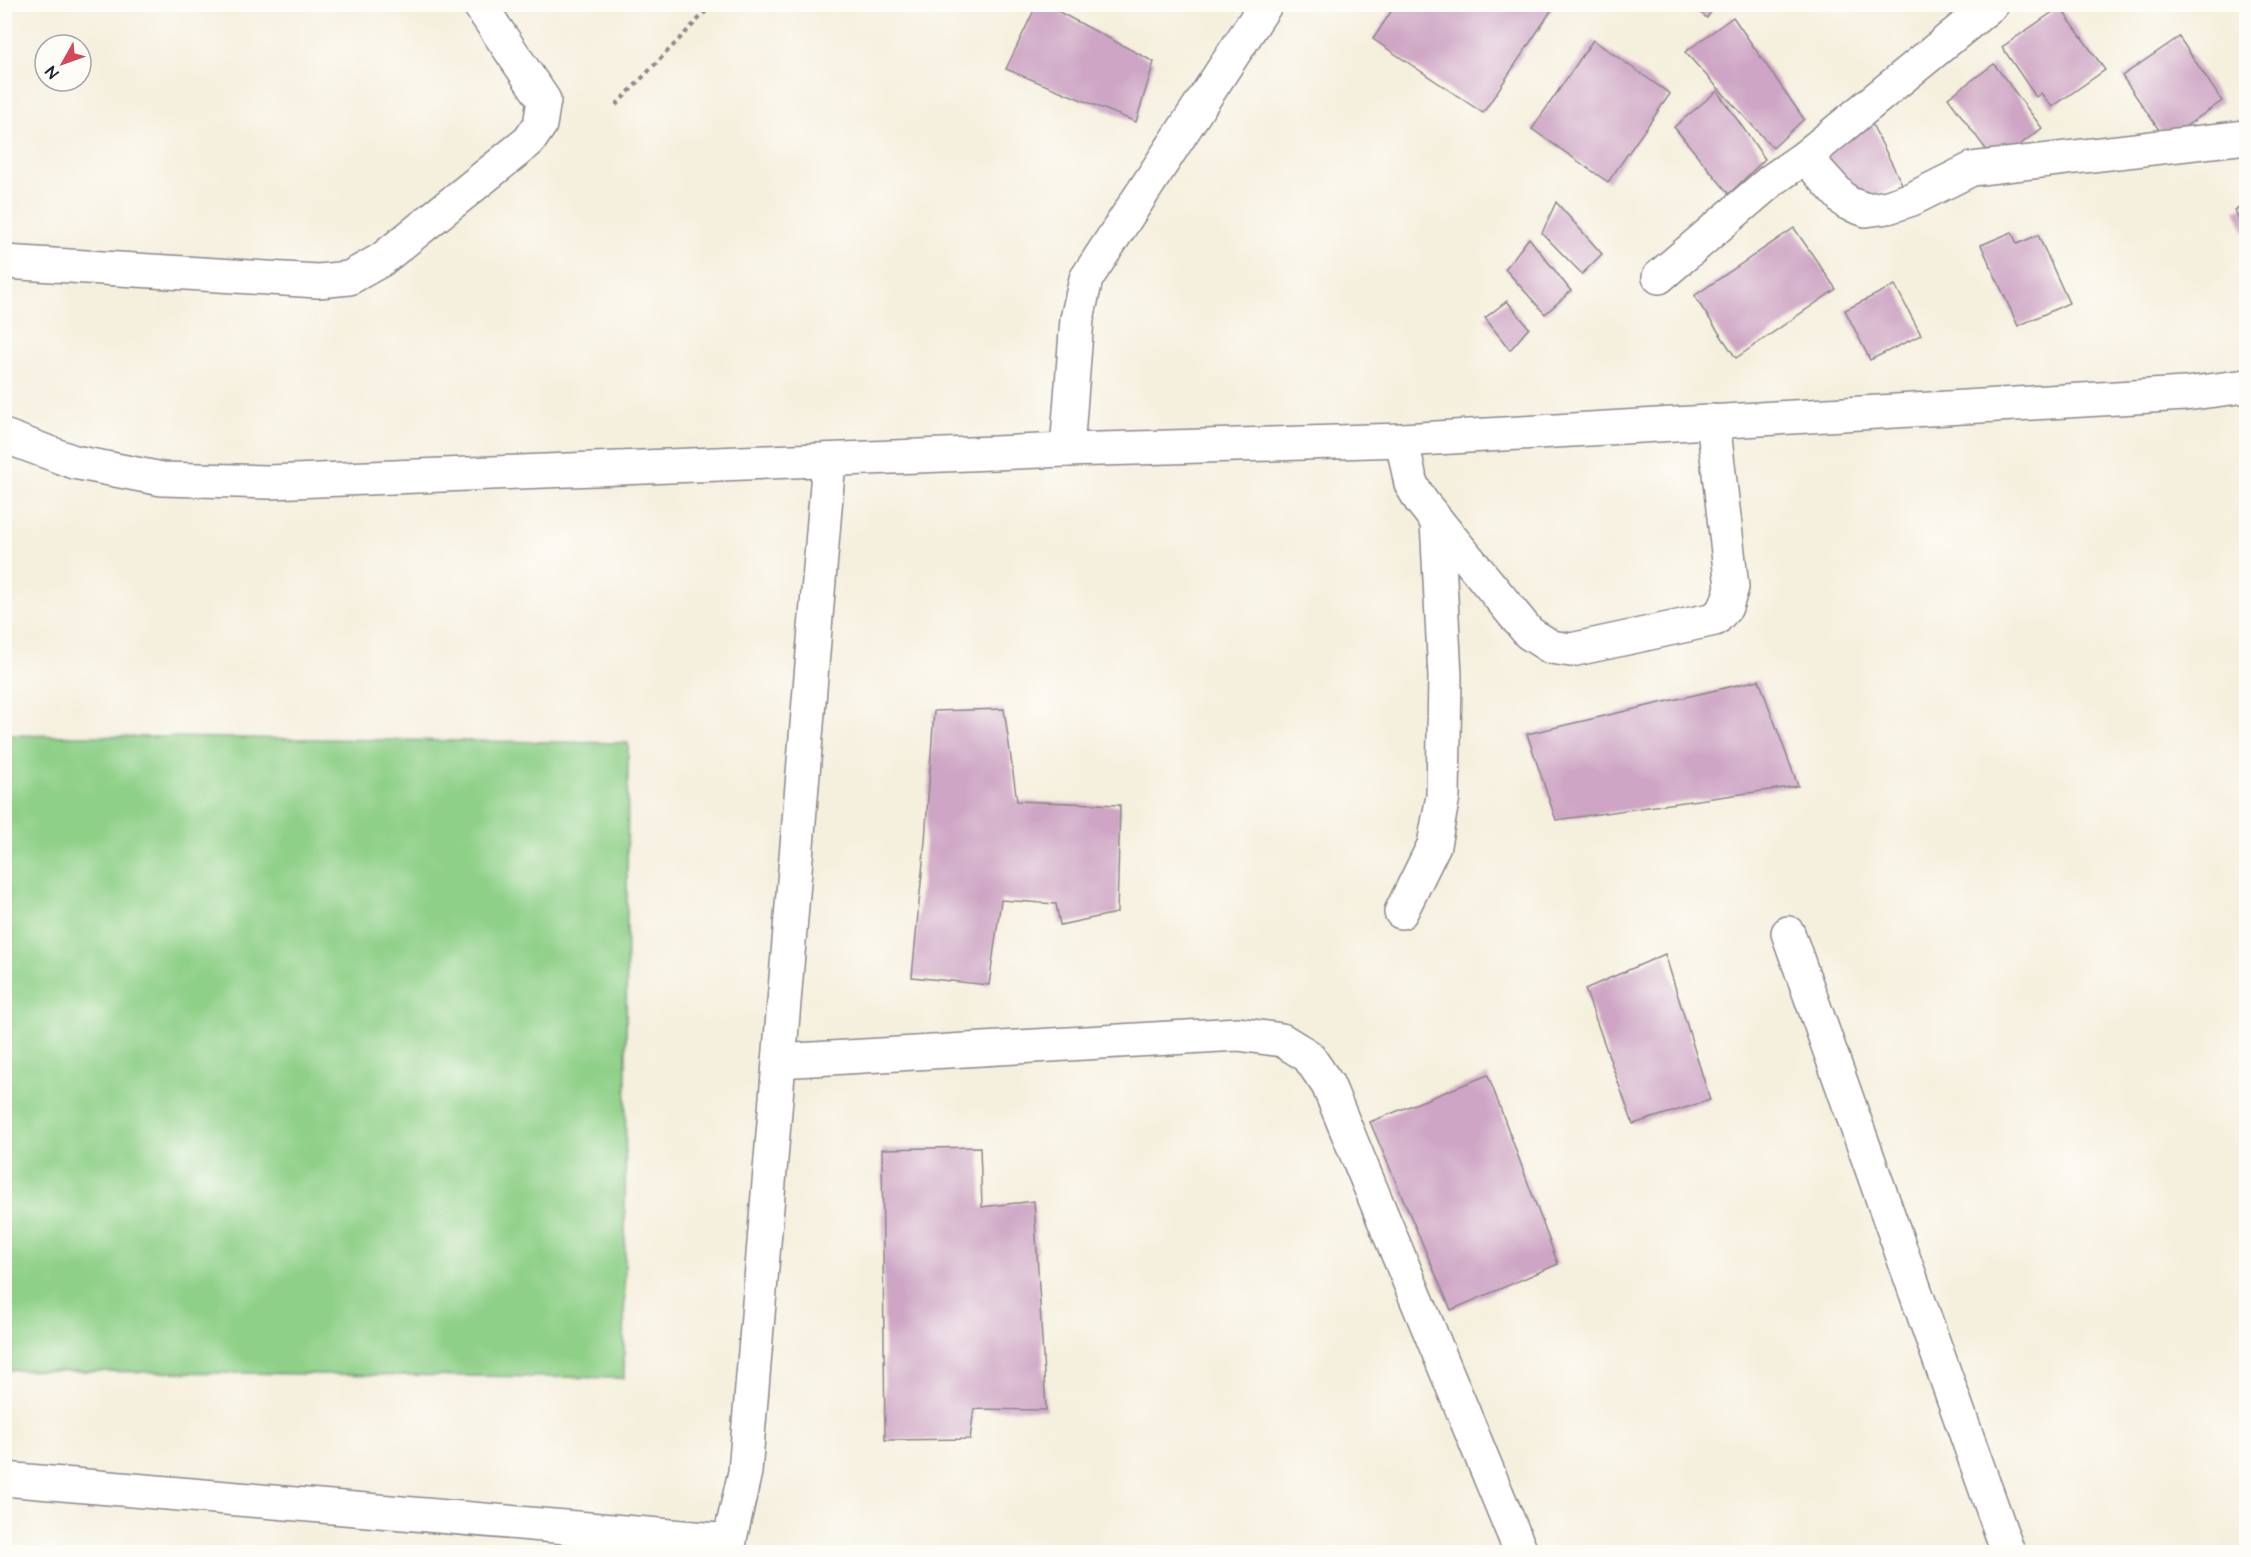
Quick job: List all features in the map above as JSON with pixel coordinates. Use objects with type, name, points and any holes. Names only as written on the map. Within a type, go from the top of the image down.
[{"type":"street","points":[[4,262],[318,281],[349,278],[357,274],[381,260],[529,141],[540,125],[544,100],[478,4]]},
{"type":"street","points":[[1067,450],[1077,320],[1086,279],[1266,4]]},
{"type":"street","points":[[1659,277],[1772,180],[1805,157],[1992,4]]},
{"type":"street","points":[[1805,157],[1847,203],[1866,210],[1904,202],[1972,169],[2247,137]]},
{"type":"street","points":[[4,436],[74,462],[162,480],[269,482],[1067,450],[1402,440],[2185,394],[2247,386]]},
{"type":"street","points":[[1402,440],[1411,484],[1437,521],[1529,633],[1551,647],[1571,650],[1714,619],[1726,607],[1732,587],[1713,421]]},
{"type":"street","points":[[4,1479],[728,1546],[745,1472],[829,460]]},
{"type":"street","points":[[1401,912],[1434,846],[1443,796],[1445,676],[1437,521]]},
{"type":"street","points":[[1788,933],[2008,1552]]},
{"type":"street","points":[[779,1061],[1239,1034],[1282,1040],[1308,1056],[1328,1085],[1521,1552]]},
{"type":"path","points":[[616,105],[712,4]]},
{"type":"green space","points":[[5,735],[628,743],[624,1378],[5,1370]]},
{"type":"building","points":[[1037,4],[1044,4],[1154,62],[1136,122],[1006,69]]},
{"type":"building","points":[[1396,4],[1549,4],[1553,8],[1483,113],[1373,39]]},
{"type":"building","points":[[1688,4],[1716,4],[1707,18]]},
{"type":"building","points":[[2060,7],[2105,70],[2052,107],[2041,93],[2036,97],[2002,47]]},
{"type":"building","points":[[1733,17],[1804,119],[1773,148],[1685,52]]},
{"type":"building","points":[[2179,37],[2222,101],[2166,140],[2122,76]]},
{"type":"building","points":[[1593,40],[1670,94],[1608,182],[1532,129]]},
{"type":"building","points":[[1994,64],[2042,128],[1996,163],[1948,98]]},
{"type":"building","points":[[1717,91],[1765,159],[1729,194],[1674,127]]},
{"type":"building","points":[[1871,122],[1902,184],[1871,198],[1820,160]]},
{"type":"building","points":[[1556,202],[1602,254],[1582,274],[1542,233]]},
{"type":"building","points":[[2246,205],[2246,235],[2235,210]]},
{"type":"building","points":[[1794,228],[1836,289],[1736,358],[1694,296]]},
{"type":"building","points":[[2012,232],[2017,244],[2038,235],[2069,303],[2018,326],[1981,245]]},
{"type":"building","points":[[1529,238],[1571,291],[1545,314],[1505,269]]},
{"type":"building","points":[[1895,285],[1921,335],[1870,360],[1845,310]]},
{"type":"building","points":[[1507,301],[1529,328],[1510,350],[1485,318]]},
{"type":"building","points":[[1759,680],[1798,786],[1556,820],[1527,734]]},
{"type":"building","points":[[1004,709],[1017,801],[1120,805],[1117,913],[1060,925],[1056,904],[1001,900],[989,985],[912,977],[934,711]]},
{"type":"building","points":[[1665,954],[1710,1100],[1633,1124],[1585,989]]},
{"type":"building","points":[[1488,1075],[1558,1264],[1451,1310],[1370,1122]]},
{"type":"building","points":[[980,1147],[982,1207],[1034,1201],[1046,1410],[974,1409],[970,1439],[885,1440],[882,1149]]}]
